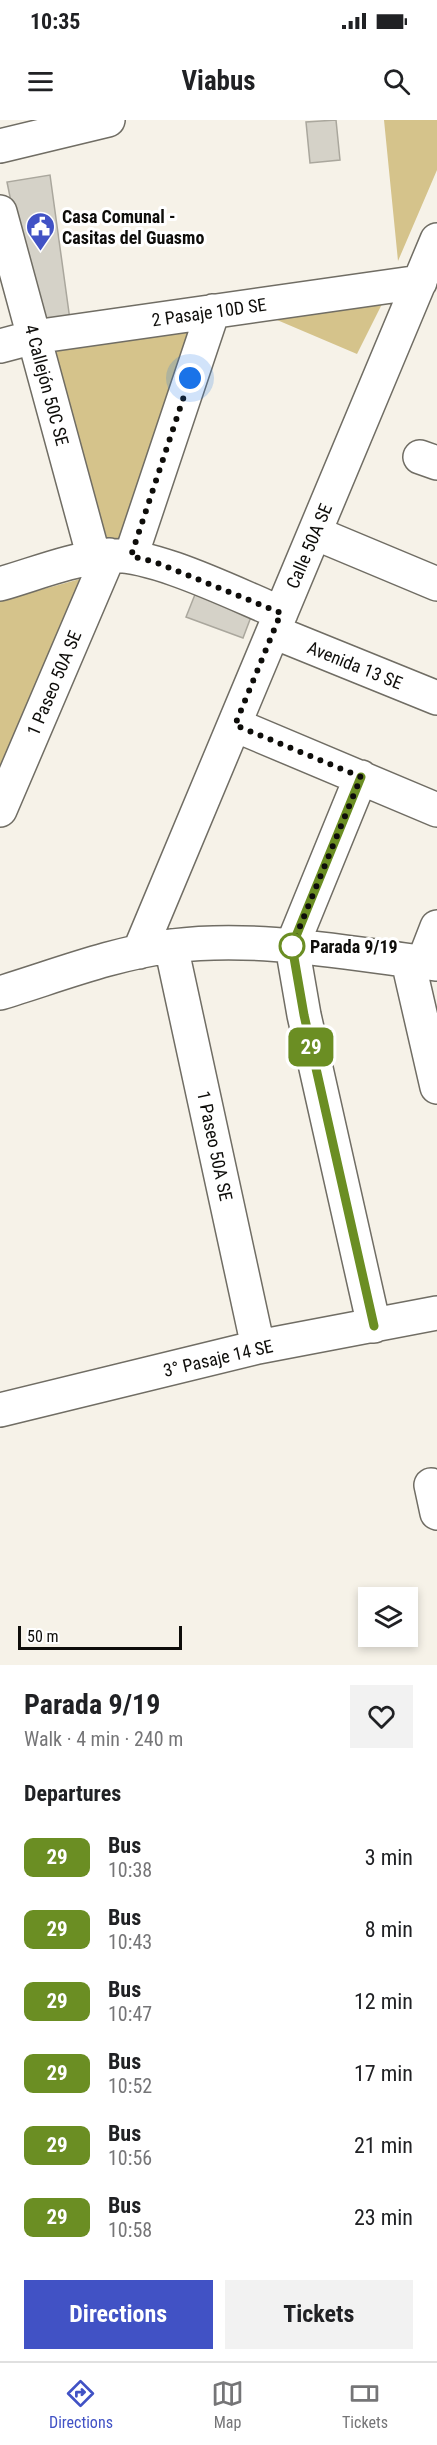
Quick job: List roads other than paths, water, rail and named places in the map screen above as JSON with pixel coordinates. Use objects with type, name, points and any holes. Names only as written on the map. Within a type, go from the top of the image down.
[{"type":"street","points":[[0,146],[57,125],[108,120]]},
{"type":"street","name":"4 Callejón 50C SE","points":[[0,212],[34,337],[111,556]]},
{"type":"street","name":"Calle 50A SE","points":[[139,952],[437,240]]},
{"type":"street","name":"2 Pasaje 10D SE","points":[[0,346],[34,337],[420,282]]},
{"type":"street","name":"1 Paseo 50A SE","points":[[0,810],[111,556],[213,311]]},
{"type":"street","points":[[315,533],[437,584]]},
{"type":"street","points":[[0,584],[111,556]]},
{"type":"street","name":"Avenida 13 SE","points":[[111,556],[155,562],[437,698]]},
{"type":"street","points":[[235,725],[437,810]]},
{"type":"street","points":[[361,777],[292,946],[304,1015],[374,1326]]},
{"type":"street","points":[[437,927],[423,963],[437,1087]]},
{"type":"street","points":[[0,993],[139,952],[171,946],[217,942],[292,946],[423,963]]},
{"type":"street","name":"1 Paseo 50A SE","points":[[171,946],[258,1347]]},
{"type":"street","name":"3° Pasaje 14 SE","points":[[0,1410],[258,1347],[437,1313]]},
{"type":"place","name":"Casa Comunal - Casitas del Guasmo","points":[[41,252]]},
{"type":"place","name":"Parada 9/19","points":[[292,946]]}]
